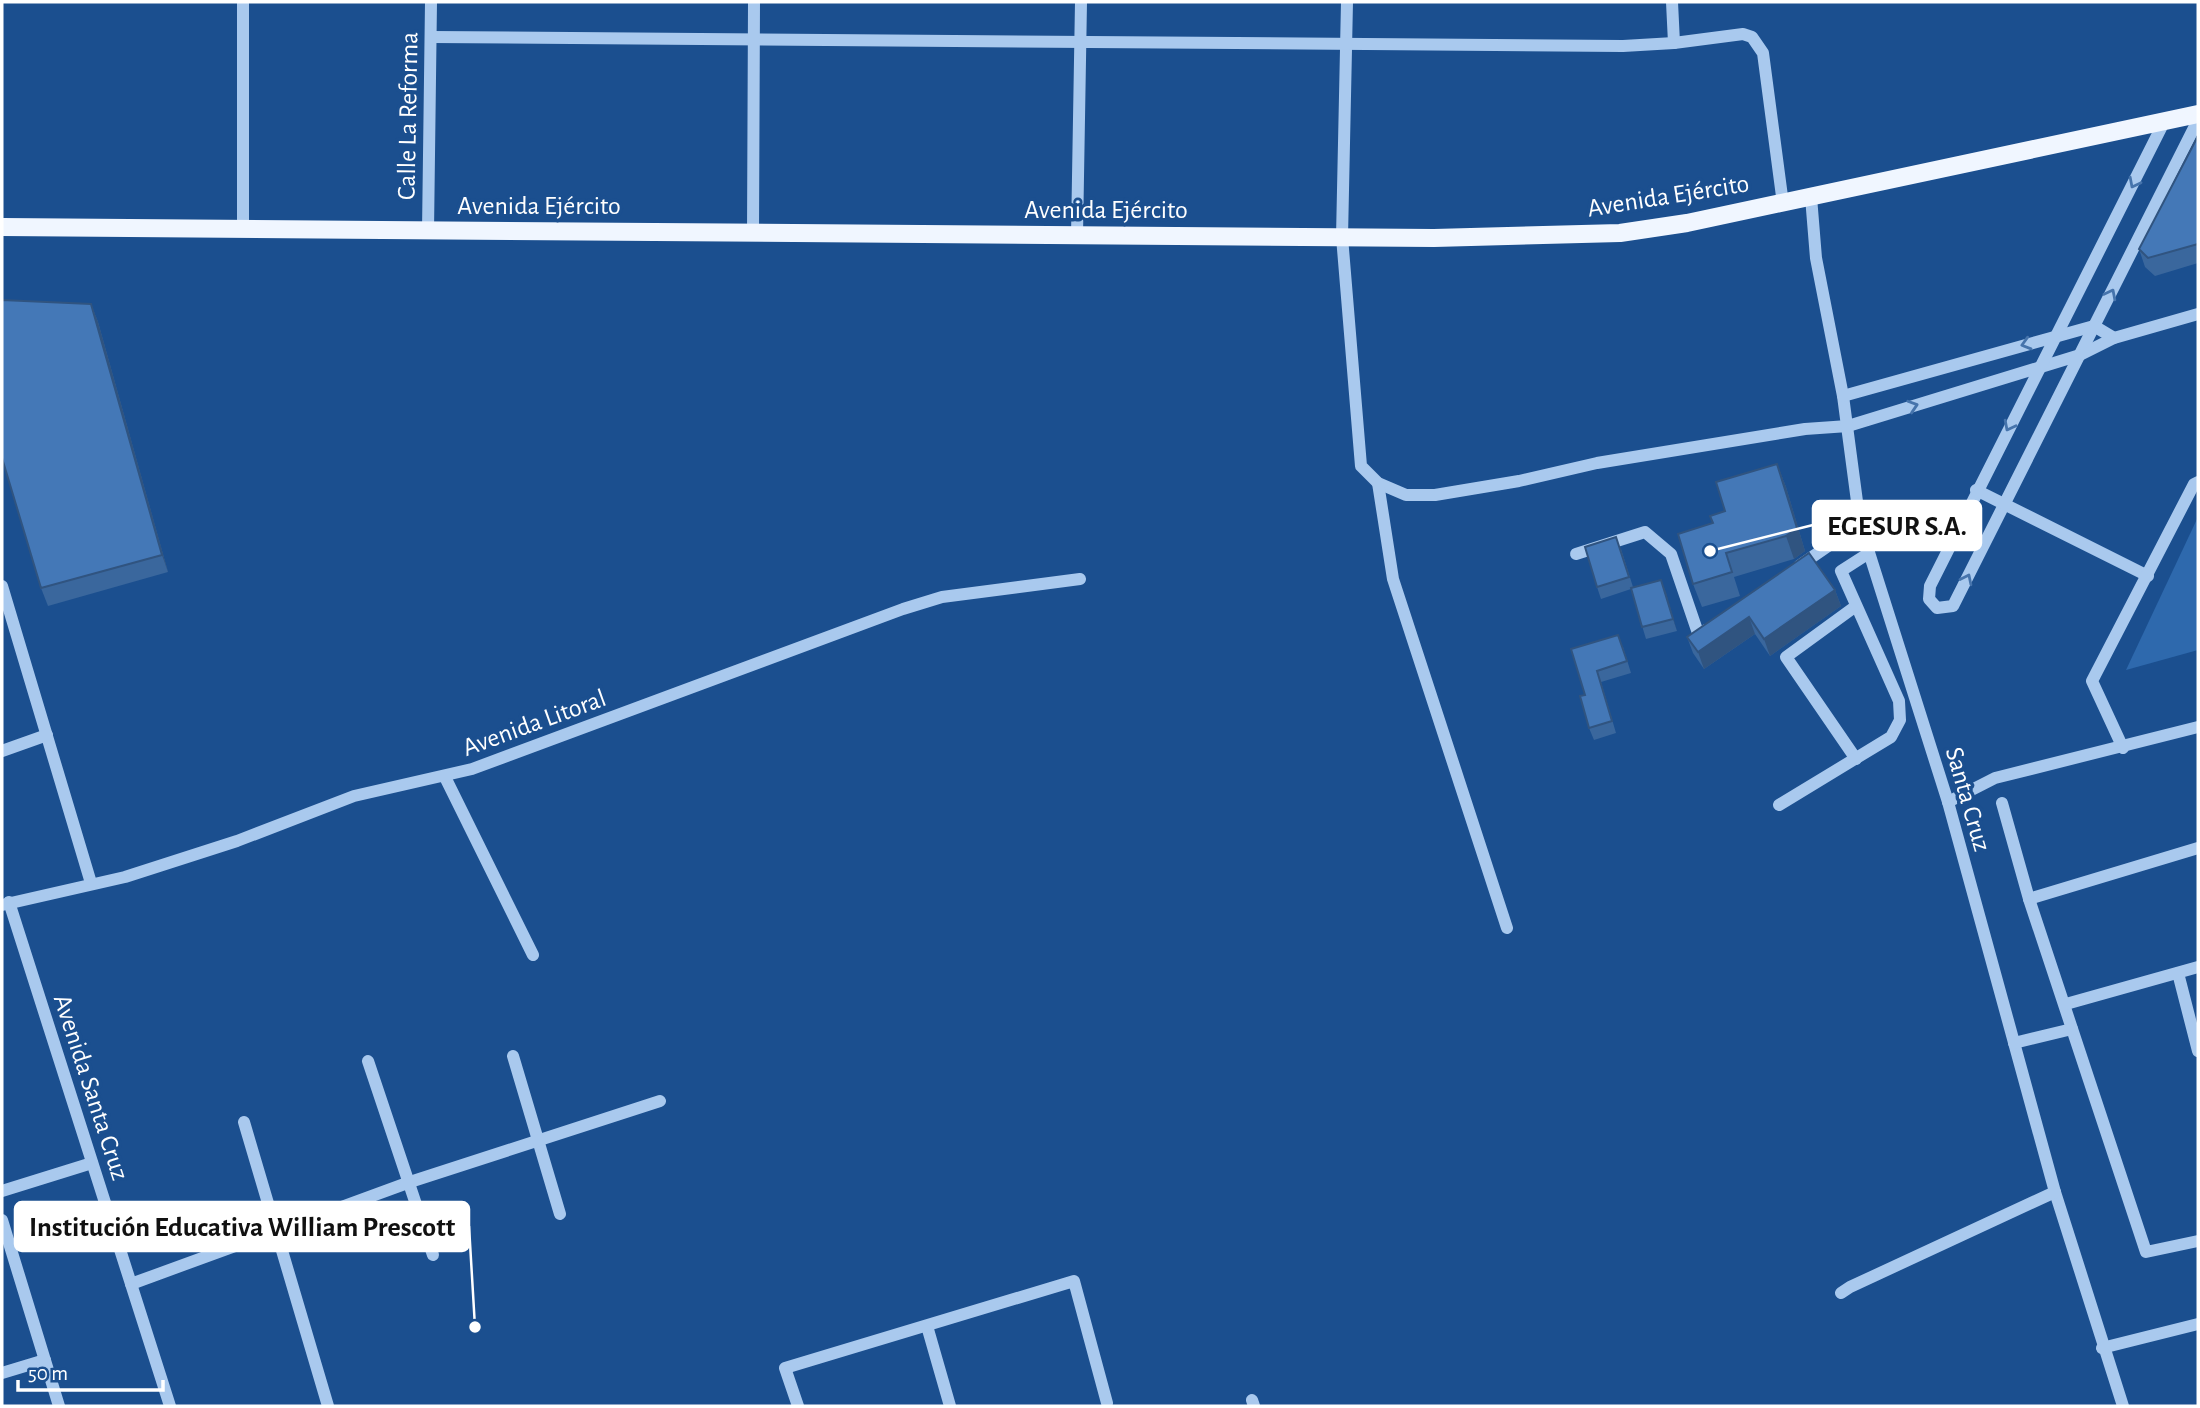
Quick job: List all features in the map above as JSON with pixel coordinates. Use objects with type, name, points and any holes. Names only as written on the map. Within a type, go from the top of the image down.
[{"type":"main road","name":"Avenida Ejército","points":[[2,228],[1342,237],[1620,233],[1783,204],[2198,114]]},
{"type":"street","points":[[243,2],[243,229]]},
{"type":"street","name":"Calle La Reforma","points":[[428,230],[431,2]]},
{"type":"street","points":[[753,233],[754,2]]},
{"type":"street","points":[[1077,235],[1081,2]]},
{"type":"street","points":[[1347,2],[1342,237],[1360,466],[1378,483],[1406,495],[1435,495],[1519,481],[1597,463],[1805,429],[1847,426],[2080,355],[2114,338],[2198,314]]},
{"type":"street","points":[[1672,2],[1674,43]]},
{"type":"street","points":[[431,37],[1347,46],[1674,43],[1743,34],[1759,43],[1783,204]]},
{"type":"street","points":[[2164,122],[1976,490],[1930,586],[1928,599],[1937,608],[1953,606],[2198,120]]},
{"type":"street","name":"Santa Cruz","points":[[1811,197],[1816,258],[1843,396],[1860,524],[1948,802],[2055,1192],[2102,1348],[2123,1406]]},
{"type":"street","points":[[1843,396],[2094,326],[2114,338]]},
{"type":"street","points":[[2123,748],[2092,681],[2198,482]]},
{"type":"street","points":[[1378,483],[1393,579],[1507,928]]},
{"type":"street","points":[[1976,490],[2148,576]]},
{"type":"street","points":[[1790,572],[1860,524]]},
{"type":"street","points":[[1576,554],[1646,532],[1671,554],[1699,636],[1722,620]]},
{"type":"street","points":[[1779,805],[1891,737],[1900,720],[1899,701],[1841,570],[1869,553]]},
{"type":"street","name":"Avenida Litoral","points":[[5,904],[172,863],[354,796],[445,777],[942,597],[1080,579]]},
{"type":"street","points":[[2,586],[91,883]]},
{"type":"street","points":[[1856,606],[1786,657],[1856,759]]},
{"type":"street","points":[[1948,802],[1995,778],[2198,727]]},
{"type":"street","points":[[2,751],[47,735]]},
{"type":"street","points":[[445,777],[533,955]]},
{"type":"street","points":[[2002,803],[2029,899],[2146,1252],[2198,1241]]},
{"type":"street","points":[[2029,899],[2198,848]]},
{"type":"street","name":"Avenida Santa Cruz","points":[[5,904],[170,1406]]},
{"type":"street","points":[[2066,1004],[2198,967]]},
{"type":"street","points":[[2178,973],[2198,1051]]},
{"type":"street","points":[[2014,1043],[2072,1029]]},
{"type":"street","points":[[513,1056],[560,1214]]},
{"type":"street","points":[[368,1061],[433,1255]]},
{"type":"street","points":[[131,1284],[410,1182],[660,1101]]},
{"type":"street","points":[[244,1122],[328,1406]]},
{"type":"street","points":[[2,1191],[92,1163]]},
{"type":"street","points":[[1842,1293],[2055,1192]]},
{"type":"street","points":[[2,1220],[59,1406]]},
{"type":"street","points":[[798,1406],[785,1368],[1074,1281],[1107,1403]]},
{"type":"street","points":[[927,1326],[950,1406]]},
{"type":"street","points":[[2102,1348],[2196,1328]]},
{"type":"street","points":[[2,1373],[45,1360]]},
{"type":"shaded area","points":[[2198,517],[2198,650],[2126,670]]},
{"type":"building","points":[[2198,136],[2198,244],[2148,258],[2139,249]]},
{"type":"building","points":[[2,300],[91,304],[162,555],[41,588],[2,458]]},
{"type":"building","points":[[1777,464],[1797,528],[1786,536],[1726,553],[1732,572],[1693,584],[1678,534],[1713,523],[1710,516],[1725,511],[1716,482]]},
{"type":"building","points":[[1616,537],[1629,577],[1597,587],[1585,547]]},
{"type":"building","points":[[1809,553],[1835,590],[1764,639],[1749,617],[1698,652],[1687,637]]},
{"type":"building","points":[[1661,580],[1673,619],[1642,627],[1631,588]]},
{"type":"building","points":[[1618,635],[1627,661],[1597,671],[1612,721],[1589,728],[1580,696],[1585,695],[1571,649]]},
{"type":"place","name":"EGESUR S.A.","points":[[1710,551]]},
{"type":"place","name":"Institución Educativa William Prescott","points":[[475,1327]]}]
